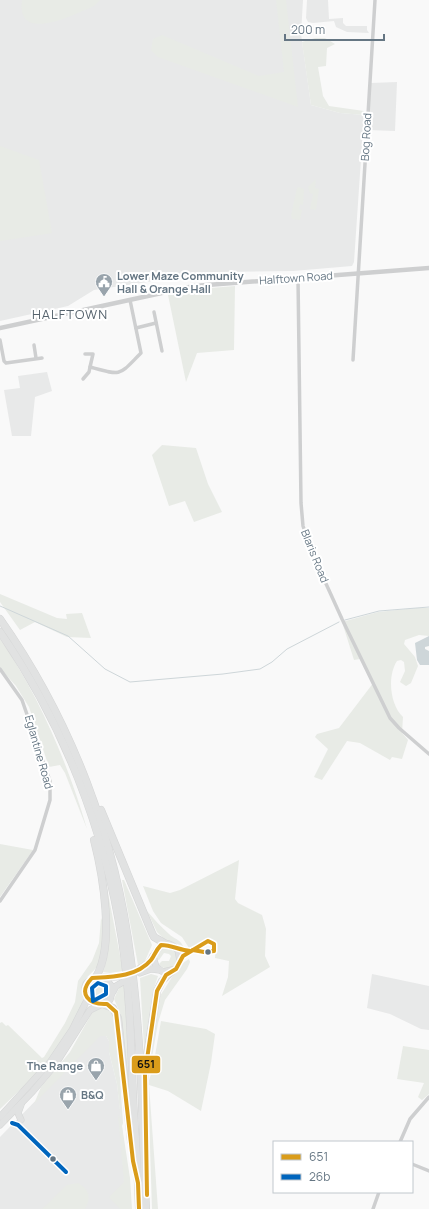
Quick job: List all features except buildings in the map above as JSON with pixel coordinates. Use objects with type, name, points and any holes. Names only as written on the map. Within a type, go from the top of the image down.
[{"type":"highway","points":[[0,619],[49,697],[70,742],[91,793],[103,830],[119,892],[131,960],[138,1041],[146,1209]]},
{"type":"highway","points":[[0,632],[22,666],[54,724],[81,786],[103,853],[115,901],[122,939],[129,1002],[139,1209]]},
{"type":"highway","points":[[81,786],[96,848],[104,895],[104,957],[96,977]]},
{"type":"highway","points":[[91,793],[99,806],[154,937],[175,947],[180,954],[178,965],[162,981],[157,991],[146,1061],[144,1088],[146,1209]]},
{"type":"highway","points":[[166,944],[157,948],[148,963],[140,971],[151,969],[172,971]]},
{"type":"highway","points":[[153,956],[154,964],[159,970]]},
{"type":"highway","points":[[3,1118],[23,1102],[55,1065],[88,1012],[101,1004],[110,1000],[116,986],[122,979],[96,977],[89,981],[86,985],[86,994],[88,998],[101,1004],[113,1008],[118,1018],[134,1162],[138,1183]]},
{"type":"highway","points":[[106,978],[112,984],[113,992]]},
{"type":"highway","points":[[0,1124],[3,1118],[51,1061],[72,1030],[88,998]]},
{"type":"highway","points":[[3,1118],[14,1117],[21,1120],[18,1112],[23,1102]]},
{"type":"street","name":"Bog Road","points":[[353,360],[375,0]]},
{"type":"street","name":"Halftown Road","points":[[0,328],[194,286],[429,268]]},
{"type":"street","name":"Blaris Road","points":[[298,278],[301,503],[305,533],[342,618],[390,718],[399,728],[429,754]]},
{"type":"street","points":[[90,367],[113,374],[126,370],[141,353],[130,300]]},
{"type":"street","points":[[154,312],[162,351]]},
{"type":"street","points":[[136,328],[156,323]]},
{"type":"street","points":[[0,340],[4,361],[6,363],[42,358]]},
{"type":"street","points":[[34,345],[36,358]]},
{"type":"street","points":[[83,379],[90,367],[93,354],[85,354]]},
{"type":"street","name":"Eglantine Road","points":[[0,669],[18,691],[26,709],[46,770],[51,793],[35,850],[0,901]]},
{"type":"street","points":[[400,1141],[410,1119],[429,1097]]},
{"type":"street","points":[[413,1164],[429,1171]]},
{"type":"street","points":[[373,1209],[379,1193]]},
{"type":"shaded area","points":[[0,0],[303,0],[301,34],[311,105],[340,113],[364,115],[354,262],[352,266],[293,271],[214,272],[94,290],[68,306],[0,321]]},
{"type":"shaded area","points":[[22,0],[100,0],[94,6],[74,15],[49,23],[37,24],[28,21],[23,14]]},
{"type":"shaded area","points":[[276,0],[286,0],[298,107],[158,57],[151,50],[153,39],[162,35],[259,76],[284,72]]},
{"type":"shaded area","points":[[307,0],[328,0],[329,19],[343,18],[343,23],[346,26],[367,26],[369,33],[347,32],[336,27],[334,21],[308,22],[306,18]]},
{"type":"shaded area","points":[[315,38],[325,38],[335,44],[327,48],[326,66],[318,67],[323,96],[329,106],[364,111],[364,115],[340,113],[311,105],[302,42]]},
{"type":"shaded area","points":[[397,82],[395,131],[368,130],[371,83]]},
{"type":"shaded area","points":[[0,146],[39,160],[52,233],[0,241]]},
{"type":"shaded area","points":[[316,179],[315,188],[319,189],[316,210],[310,209],[313,194],[310,193],[308,187]]},
{"type":"shaded area","points":[[299,187],[304,189],[303,205],[300,204],[299,209],[302,210],[300,220],[292,219],[291,215],[297,188]]},
{"type":"shaded area","points":[[235,286],[234,350],[197,353],[186,382],[168,295],[186,290]]},
{"type":"shaded area","points":[[47,372],[52,391],[35,397],[31,436],[12,436],[4,390],[20,388],[18,376]]},
{"type":"shaded area","points":[[162,445],[196,448],[208,484],[222,512],[194,522],[185,501],[169,506],[152,455]]},
{"type":"shaded area","points":[[0,594],[57,618],[67,619],[66,614],[82,613],[91,638],[67,637],[35,622],[20,630],[0,602]]},
{"type":"shaded area","points":[[429,608],[429,636],[419,635],[405,640],[404,644],[415,657],[418,666],[411,683],[406,686],[400,682],[405,671],[404,662],[401,660],[397,661],[394,667],[391,682],[391,690],[395,705],[403,717],[402,733],[408,740],[402,759],[392,757],[390,760],[360,743],[347,741],[322,780],[314,777],[328,749],[315,737],[317,734],[339,728],[374,682],[360,659],[354,660],[342,622],[378,612]]},
{"type":"shaded area","points":[[429,636],[429,646],[425,647],[425,649],[429,651],[429,665],[420,665],[417,660],[415,643]]},
{"type":"shaded area","points":[[0,639],[27,683],[51,731],[71,780],[87,829],[65,773],[60,765],[49,767],[29,707],[16,686],[0,668]]},
{"type":"shaded area","points":[[0,844],[33,850],[0,897]]},
{"type":"shaded area","points":[[239,860],[235,899],[238,903],[262,915],[266,929],[265,956],[270,967],[222,996],[228,977],[229,961],[215,958],[216,943],[209,939],[189,948],[182,937],[161,923],[153,911],[143,886],[170,893],[180,890]]},
{"type":"shaded area","points":[[122,880],[124,880],[152,945],[145,961],[138,965]]},
{"type":"shaded area","points":[[107,888],[123,971],[110,973],[103,972],[109,942]]},
{"type":"shaded area","points":[[147,911],[163,929],[183,946],[165,940],[157,932]]},
{"type":"shaded area","points":[[101,918],[103,922],[102,951],[96,968],[84,982],[83,1001],[77,1015],[56,1049],[39,1071],[23,1090],[21,1089],[0,1109],[0,1023],[2,1022],[6,1026],[8,1025],[42,1058],[44,1057],[65,1023],[75,1002],[78,981],[92,961],[99,943]]},
{"type":"shaded area","points":[[165,947],[170,947],[175,950],[178,960],[172,968],[166,969],[158,965],[162,961],[169,961],[171,956],[169,954],[164,953],[159,960],[155,959],[158,951]]},
{"type":"shaded area","points":[[189,959],[190,962],[187,969],[165,1000],[158,1023],[148,1080],[151,1049],[160,996],[174,974],[183,963]]},
{"type":"shaded area","points":[[151,974],[158,976],[153,991],[144,1048],[140,978]]},
{"type":"shaded area","points":[[372,974],[429,986],[429,1030],[421,1029],[390,1014],[367,1008]]},
{"type":"shaded area","points":[[100,980],[107,983],[110,990],[107,997],[100,1000],[93,997],[90,990],[93,983]]},
{"type":"shaded area","points":[[124,984],[129,1083],[127,1078],[121,1015],[114,999],[120,986]]},
{"type":"shaded area","points":[[104,1005],[110,1007],[116,1018],[122,1126],[130,1178],[132,1209],[120,1209],[109,1197],[124,1182],[118,1115],[121,1121],[117,1084],[109,1052],[109,1041],[106,1036],[100,1036],[34,1104],[41,1087],[70,1052],[92,1013]]},
{"type":"shaded area","points":[[161,1021],[206,1029],[215,1034],[211,1063],[201,1111],[168,1091],[149,1085],[158,1209],[152,1209],[148,1084],[153,1067]]},
{"type":"shaded area","points":[[100,1035],[106,1036],[109,1041],[109,1052],[117,1084],[128,1178],[125,1209],[0,1209],[0,1137]]},
{"type":"shaded area","points":[[403,1046],[429,1050],[429,1094],[422,1100],[418,1097],[424,1083],[397,1079]]},
{"type":"shaded area","points":[[78,1183],[85,1188],[88,1194],[89,1198],[85,1209],[42,1209],[67,1185]]},
{"type":"waterway","points":[[0,606],[68,636],[105,669],[130,682],[223,674],[260,669],[272,662],[287,649],[339,622]]},
{"type":"waterway","points":[[345,620],[379,611],[429,607]]},
{"type":"transit line","name":"651","points":[[208,941],[214,944],[214,951],[204,952],[193,950],[208,941]]},
{"type":"transit line","name":"651","points":[[139,1209],[138,1183],[133,1161],[116,1012],[107,1004],[95,1003],[90,1000],[85,994],[85,989],[92,978],[123,975],[139,970],[151,960],[161,945],[190,951]]},
{"type":"transit line","name":"651","points":[[147,1195],[145,1073],[157,991],[166,975],[176,969],[183,956],[193,950]]},
{"type":"transit line","name":"26b","points":[[98,983],[106,986],[106,994],[93,1001],[92,988],[98,983]]},
{"type":"transit line","name":"26b","points":[[12,1123],[18,1125],[66,1172]]},
{"type":"place","name":"Lower Maze Community Hall & Orange Hall","points":[[104,297]]},
{"type":"place","name":"The Range","points":[[96,1081]]},
{"type":"place","name":"B&Q","points":[[68,1110]]},
{"type":"district","name":"HALFTOWN","points":[[70,314]]}]
